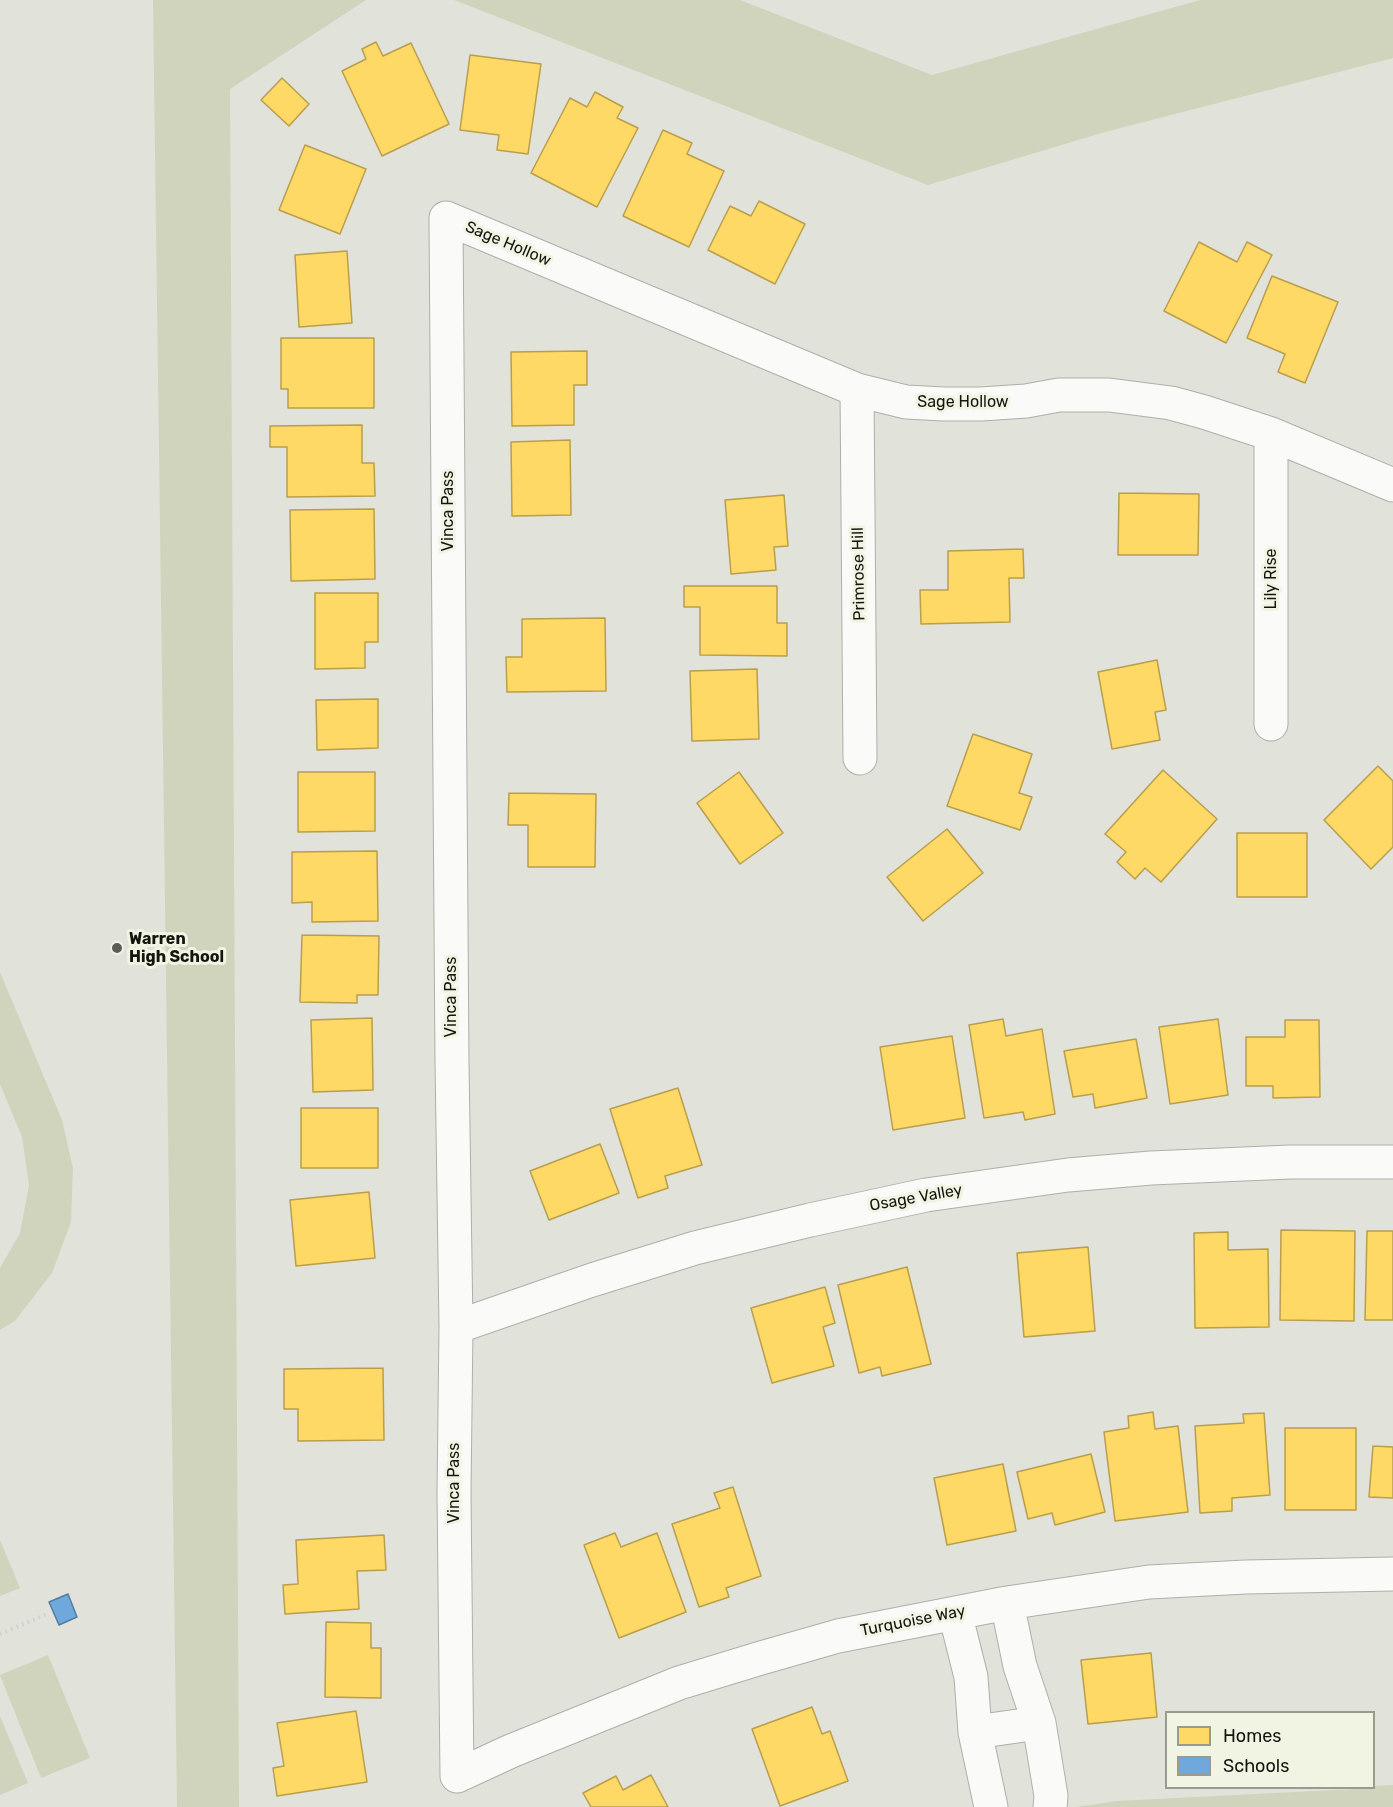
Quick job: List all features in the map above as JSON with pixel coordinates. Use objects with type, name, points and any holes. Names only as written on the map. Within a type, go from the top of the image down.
[{"type":"street","name":"Sage Hollow","points":[[446,218],[857,390],[906,402],[944,404],[1026,401],[1059,395],[1109,395],[1171,403],[1271,434],[1393,485]]},
{"type":"street","name":"Vinca Pass","points":[[446,218],[456,1328],[454,1492],[457,1776]]},
{"type":"street","name":"Primrose Hill","points":[[857,390],[860,758]]},
{"type":"street","name":"Lily Rise","points":[[1271,434],[1271,724]]},
{"type":"street","name":"Osage Valley","points":[[456,1328],[592,1280],[695,1248],[926,1195],[1068,1175],[1151,1168],[1290,1162],[1393,1162]]},
{"type":"street","name":"Turquoise Way","points":[[457,1776],[511,1750],[679,1683],[838,1636],[1007,1603],[1149,1582],[1246,1577],[1393,1574]]},
{"type":"street","points":[[1007,1603],[1020,1666],[1039,1723],[1051,1796],[1050,1807]]},
{"type":"street","points":[[955,1613],[971,1677],[975,1732],[991,1807]]},
{"type":"street","points":[[975,1732],[1039,1723]]},
{"type":"path","points":[[0,1634],[47,1614]]},
{"type":"green space","points":[[153,0],[366,0],[230,89],[239,1807],[177,1807]]},
{"type":"green space","points":[[454,0],[740,0],[932,75],[1200,0],[1393,0],[1393,58],[1105,132],[928,185]]},
{"type":"green space","points":[[0,972],[62,1120],[73,1168],[71,1222],[52,1273],[15,1321],[0,1330],[0,1268],[20,1233],[29,1185],[22,1137],[0,1084]]},
{"type":"green space","points":[[0,1540],[20,1588],[0,1596]]},
{"type":"green space","points":[[48,1655],[90,1758],[41,1778],[0,1675]]},
{"type":"green space","points":[[0,1716],[28,1783],[0,1795]]},
{"type":"green space","points":[[1393,1785],[1393,1807],[1076,1807],[1117,1801],[1375,1789],[1375,1786]]},
{"type":"building: Homes","points":[[376,42],[383,56],[411,43],[449,124],[382,156],[342,71],[366,59],[362,49]]},
{"type":"building: Homes","points":[[470,55],[541,64],[528,154],[497,150],[499,135],[460,130]]},
{"type":"building: Homes","points":[[282,78],[309,104],[289,126],[261,100]]},
{"type":"building: Homes","points":[[595,92],[623,107],[617,118],[638,128],[597,207],[531,173],[570,98],[587,107]]},
{"type":"building: Homes","points":[[663,130],[692,143],[687,154],[724,171],[689,247],[623,216]]},
{"type":"building: Homes","points":[[305,145],[366,169],[340,234],[279,210]]},
{"type":"building: Homes","points":[[759,201],[805,224],[775,284],[708,250],[730,206],[751,216]]},
{"type":"building: Homes","points":[[1199,242],[1237,262],[1247,242],[1272,255],[1226,343],[1164,311]]},
{"type":"building: Homes","points":[[347,251],[352,323],[299,327],[295,255]]},
{"type":"building: Homes","points":[[1272,276],[1338,302],[1305,383],[1278,372],[1285,354],[1247,338]]},
{"type":"building: Homes","points":[[281,338],[374,338],[374,408],[288,408],[288,389],[281,389]]},
{"type":"building: Homes","points":[[587,351],[587,385],[574,385],[574,425],[512,426],[511,352]]},
{"type":"building: Homes","points":[[362,425],[362,463],[374,463],[375,496],[287,497],[287,447],[270,447],[270,426]]},
{"type":"building: Homes","points":[[570,440],[571,515],[512,516],[511,442]]},
{"type":"building: Homes","points":[[1119,493],[1199,494],[1198,555],[1118,555]]},
{"type":"building: Homes","points":[[784,495],[788,546],[774,547],[776,570],[731,574],[725,500]]},
{"type":"building: Homes","points":[[374,509],[375,579],[291,581],[290,510]]},
{"type":"building: Homes","points":[[1023,549],[1024,578],[1009,578],[1010,622],[921,624],[920,590],[948,590],[948,551]]},
{"type":"building: Homes","points":[[684,586],[777,586],[777,623],[787,623],[787,656],[700,655],[700,607],[684,607]]},
{"type":"building: Homes","points":[[315,593],[378,593],[378,642],[365,642],[365,668],[315,669]]},
{"type":"building: Homes","points":[[605,618],[606,691],[507,692],[506,657],[522,657],[522,619]]},
{"type":"building: Homes","points":[[1157,660],[1166,710],[1155,712],[1160,740],[1112,749],[1098,672]]},
{"type":"building: Homes","points":[[757,669],[759,739],[692,741],[690,671]]},
{"type":"building: Homes","points":[[378,699],[378,748],[317,750],[316,700]]},
{"type":"building: Homes","points":[[973,734],[1032,754],[1019,793],[1032,797],[1020,830],[947,806]]},
{"type":"building: Homes","points":[[1378,766],[1393,781],[1393,847],[1371,869],[1324,820]]},
{"type":"building: Homes","points":[[1163,770],[1217,819],[1161,882],[1145,868],[1135,879],[1117,862],[1126,852],[1105,834]]},
{"type":"building: Homes","points":[[298,772],[375,772],[375,831],[298,832]]},
{"type":"building: Homes","points":[[739,772],[783,833],[740,864],[697,803]]},
{"type":"building: Homes","points":[[509,793],[596,794],[595,867],[528,867],[528,825],[508,825]]},
{"type":"building: Homes","points":[[947,829],[983,873],[923,921],[887,877]]},
{"type":"building: Homes","points":[[1237,833],[1307,833],[1307,897],[1237,897]]},
{"type":"building: Homes","points":[[377,851],[378,921],[312,922],[312,902],[292,903],[292,852]]},
{"type":"building: Homes","points":[[302,935],[379,936],[378,995],[357,995],[357,1003],[300,1002]]},
{"type":"building: Homes","points":[[372,1018],[373,1090],[313,1092],[311,1020]]},
{"type":"building: Homes","points":[[1003,1019],[1006,1036],[1042,1029],[1055,1114],[1025,1120],[1023,1112],[984,1118],[969,1025]]},
{"type":"building: Homes","points":[[1218,1019],[1228,1095],[1170,1104],[1159,1027]]},
{"type":"building: Homes","points":[[1285,1020],[1319,1020],[1320,1097],[1273,1098],[1273,1086],[1246,1086],[1246,1037],[1285,1037]]},
{"type":"building: Homes","points":[[952,1036],[965,1118],[893,1130],[880,1047]]},
{"type":"building: Homes","points":[[1136,1039],[1147,1098],[1095,1108],[1093,1094],[1073,1097],[1064,1051]]},
{"type":"building: Homes","points":[[678,1088],[702,1165],[665,1176],[668,1188],[638,1198],[610,1109]]},
{"type":"building: Homes","points":[[301,1108],[378,1108],[378,1168],[301,1168]]},
{"type":"building: Homes","points":[[600,1144],[619,1193],[549,1220],[530,1171]]},
{"type":"building: Homes","points":[[369,1192],[375,1258],[296,1266],[290,1200]]},
{"type":"building: Homes","points":[[1281,1230],[1355,1231],[1354,1321],[1280,1320]]},
{"type":"building: Homes","points":[[1367,1231],[1393,1231],[1393,1320],[1365,1320]]},
{"type":"building: Homes","points":[[1228,1232],[1228,1250],[1268,1249],[1269,1327],[1195,1328],[1194,1233]]},
{"type":"building: Homes","points":[[1088,1247],[1095,1331],[1024,1337],[1017,1253]]},
{"type":"building: Homes","points":[[907,1267],[931,1364],[882,1376],[880,1367],[859,1373],[838,1285]]},
{"type":"building: Homes","points":[[825,1287],[835,1323],[823,1327],[834,1366],[772,1383],[751,1308]]},
{"type":"building: Homes","points":[[383,1368],[384,1440],[298,1441],[298,1409],[284,1409],[284,1369]]},
{"type":"building: Homes","points":[[1153,1412],[1155,1429],[1178,1426],[1188,1512],[1115,1521],[1104,1432],[1129,1428],[1128,1416]]},
{"type":"building: Homes","points":[[1264,1413],[1270,1495],[1232,1498],[1232,1511],[1200,1513],[1195,1426],[1244,1423],[1243,1414]]},
{"type":"building: Homes","points":[[1285,1428],[1356,1428],[1356,1510],[1285,1510]]},
{"type":"building: Homes","points":[[1373,1446],[1393,1447],[1393,1498],[1369,1497]]},
{"type":"building: Homes","points":[[1091,1454],[1105,1512],[1055,1525],[1052,1513],[1028,1519],[1017,1472]]},
{"type":"building: Homes","points":[[1003,1464],[1016,1531],[947,1545],[934,1478]]},
{"type":"building: Homes","points":[[733,1487],[761,1576],[726,1588],[729,1597],[699,1607],[672,1524],[720,1508],[714,1493]]},
{"type":"building: Homes","points":[[615,1533],[621,1547],[657,1533],[686,1612],[619,1638],[584,1545]]},
{"type":"building: Homes","points":[[384,1535],[386,1570],[357,1571],[359,1609],[285,1614],[283,1585],[298,1584],[296,1540]]},
{"type":"building: Homes","points":[[326,1622],[371,1623],[371,1648],[381,1648],[381,1698],[325,1697]]},
{"type":"building: Homes","points":[[1151,1653],[1157,1717],[1088,1724],[1081,1660]]},
{"type":"building: Homes","points":[[812,1707],[822,1734],[830,1731],[848,1781],[780,1806],[752,1729]]},
{"type":"building: Homes","points":[[356,1711],[367,1782],[277,1796],[273,1768],[284,1766],[277,1723]]},
{"type":"building: Homes","points":[[651,1775],[668,1807],[591,1807],[583,1793],[616,1776],[623,1790]]},
{"type":"building: Schools","points":[[68,1594],[77,1617],[59,1625],[49,1602]]},
{"type":"place","name":"Warren High School","points":[[117,948]]}]
